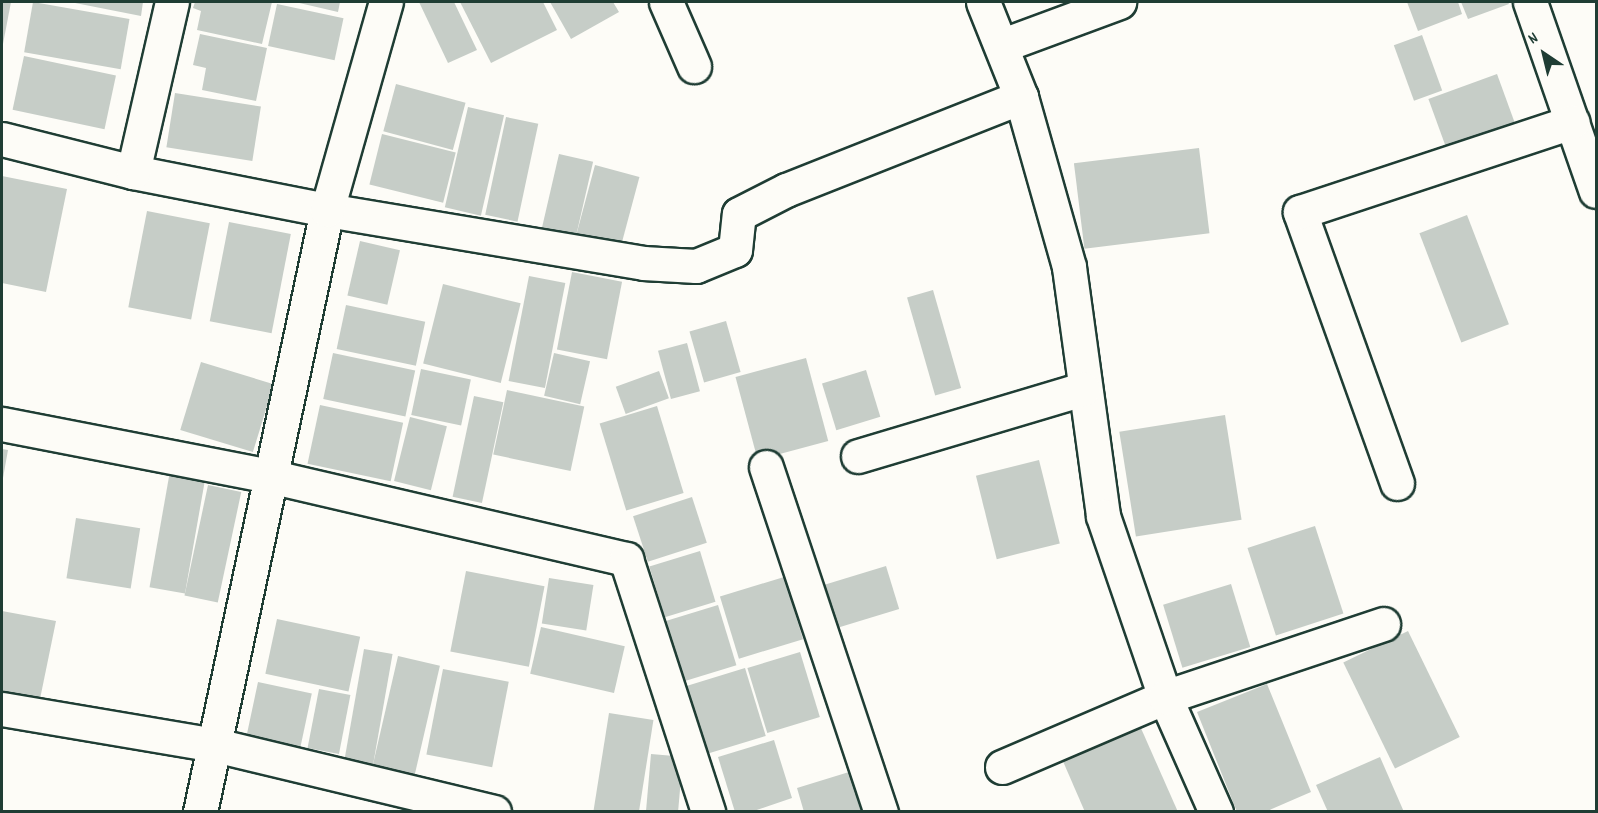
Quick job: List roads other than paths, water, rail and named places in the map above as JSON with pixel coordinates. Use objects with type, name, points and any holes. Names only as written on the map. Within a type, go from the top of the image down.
[{"type":"street","points":[[134,172],[172,2]]},
{"type":"street","points":[[200,812],[268,476],[327,210],[386,2]]},
{"type":"street","points":[[666,2],[694,66]]},
{"type":"street","points":[[983,2],[1003,45],[1021,96],[1069,267],[1083,388],[1103,516],[1165,698],[1216,812]]},
{"type":"street","points":[[1003,45],[1119,2]]},
{"type":"street","points":[[1530,2],[1596,191]]},
{"type":"street","points":[[2,139],[134,172],[327,210],[643,263],[696,266],[735,250],[739,213],[786,190],[1021,96]]},
{"type":"street","points":[[1397,483],[1300,212],[1572,122]]},
{"type":"street","points":[[858,456],[1083,388]]},
{"type":"street","points":[[2,424],[268,476],[626,559],[708,812]]},
{"type":"street","points":[[766,467],[881,812]]},
{"type":"street","points":[[1002,767],[1165,698],[1383,624]]},
{"type":"street","points":[[2,709],[215,745],[494,812]]}]
